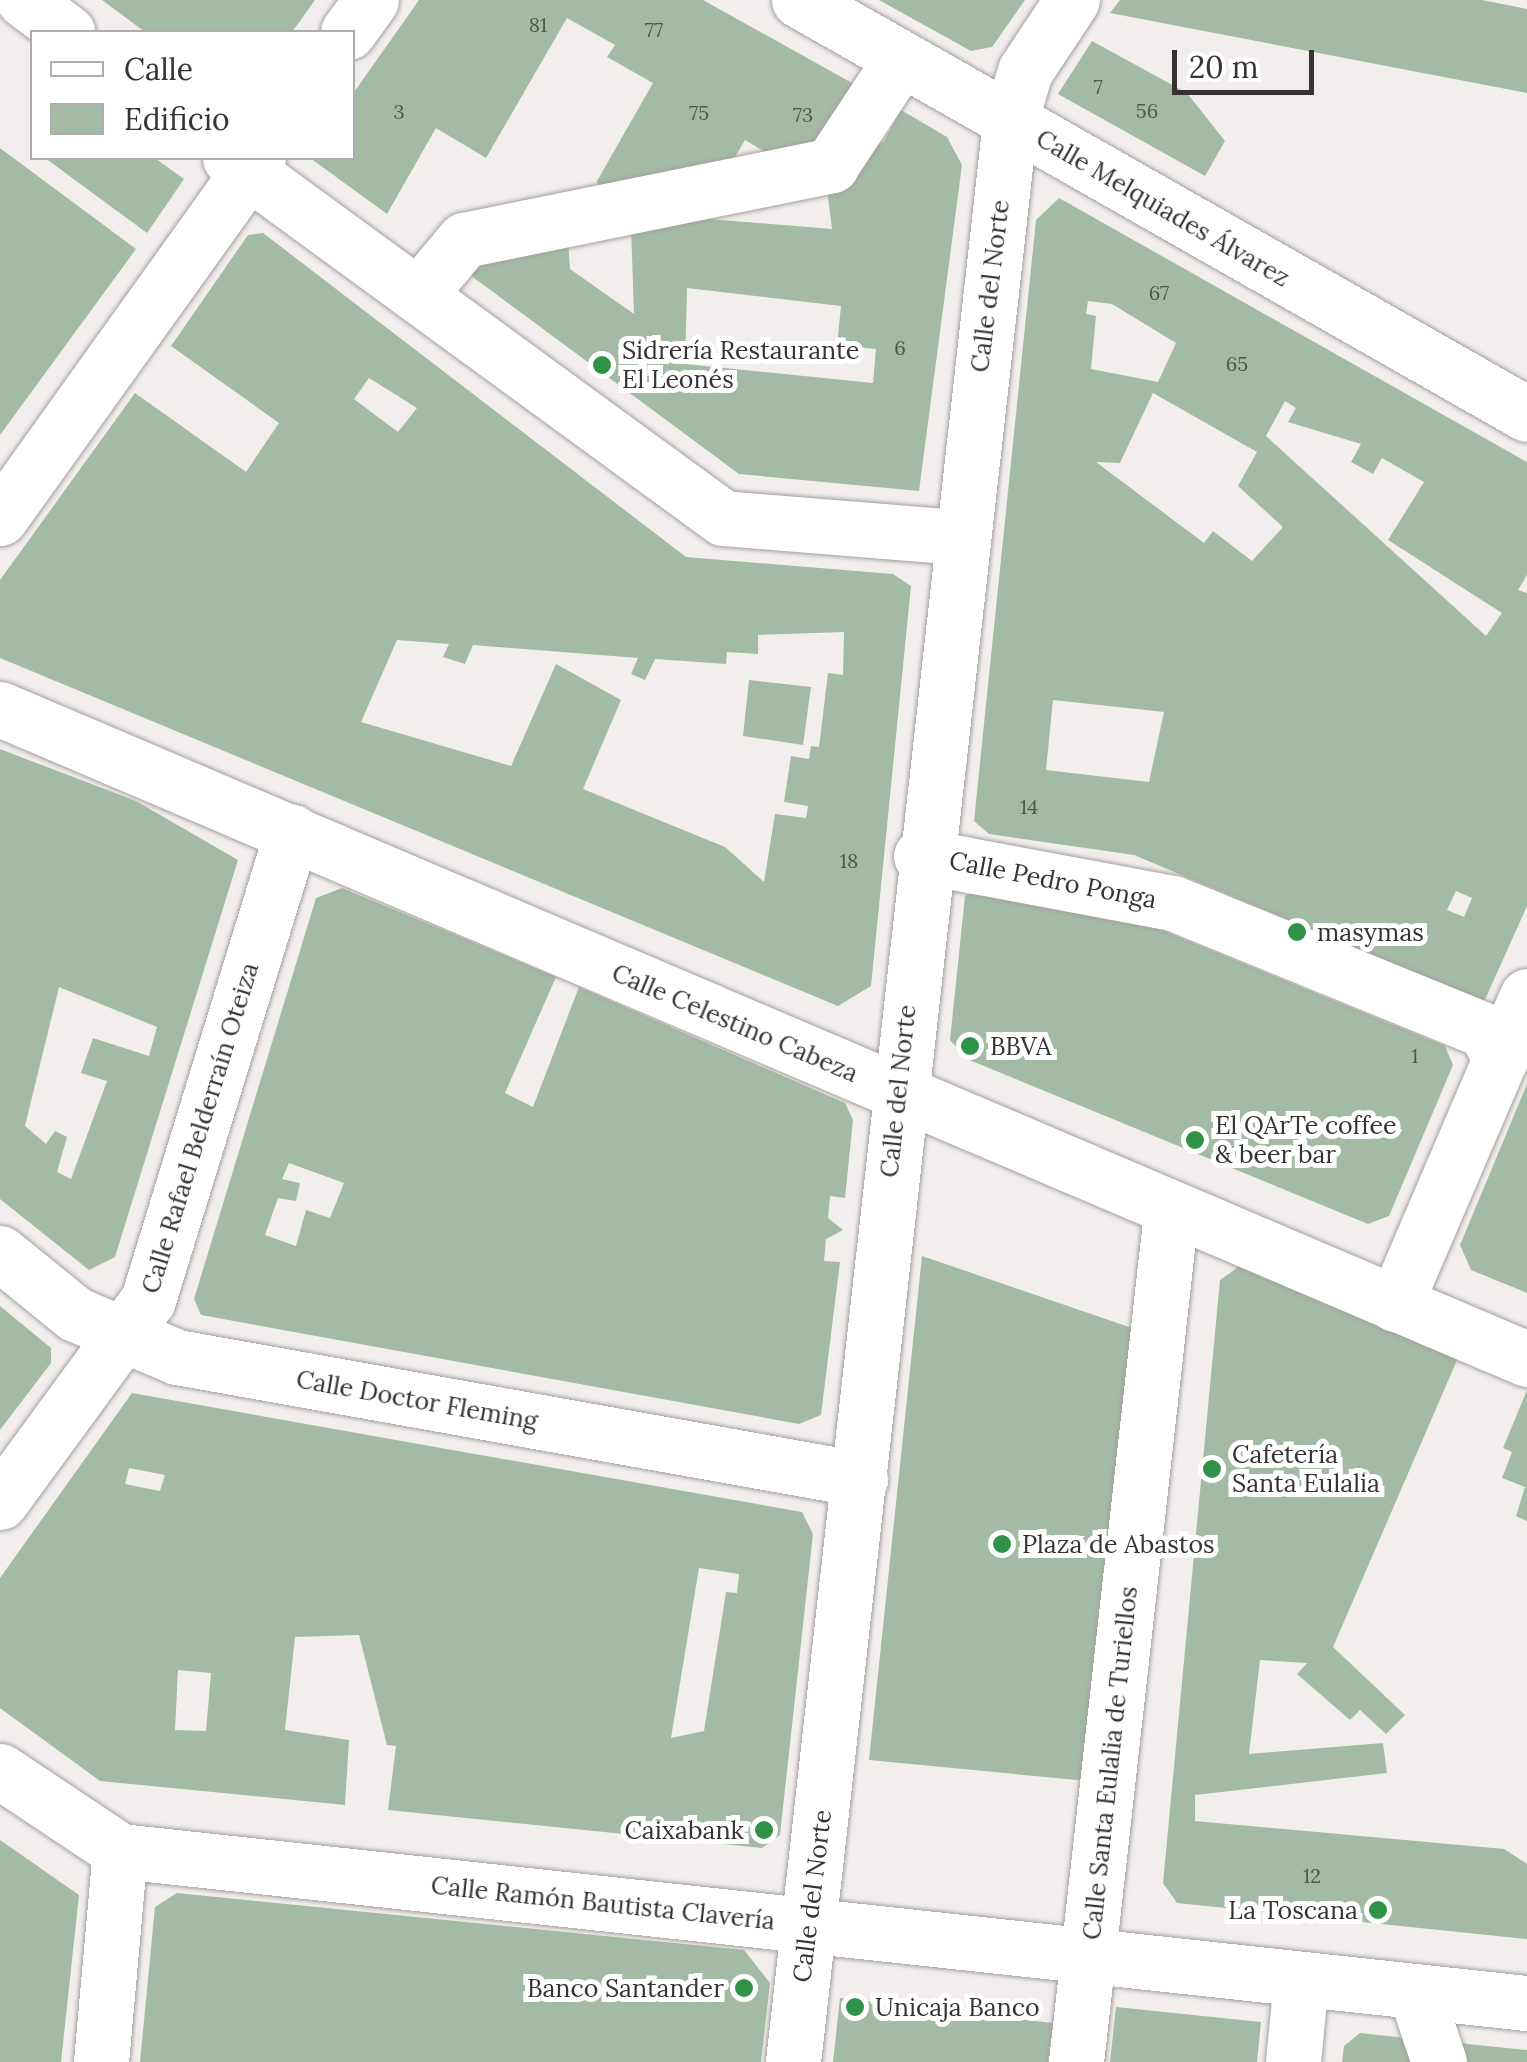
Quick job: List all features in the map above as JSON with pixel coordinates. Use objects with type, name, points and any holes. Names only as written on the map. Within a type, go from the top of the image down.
[{"type":"street","points":[[24,0],[64,30]]},
{"type":"street","points":[[350,30],[372,0]]},
{"type":"street","name":"Calle Melquiades Álvarez","points":[[799,0],[1527,414]]},
{"type":"street","name":"Calle del Norte","points":[[793,2062],[860,1479],[921,856],[1010,121],[1025,70],[1072,0]]},
{"type":"street","points":[[418,295],[464,240],[831,166],[901,58]]},
{"type":"street","points":[[0,518],[245,162],[418,295],[723,518],[960,537]]},
{"type":"street","name":"Calle Celestino Cabeza","points":[[0,709],[1172,1212],[1527,1359]]},
{"type":"street","name":"Calle Rafael Belderraín Oteiza","points":[[0,1502],[148,1300],[292,832]]},
{"type":"street","name":"Calle Pedro Ponga","points":[[921,856],[1173,903],[1486,1031],[1518,1020]]},
{"type":"street","points":[[1395,1304],[1518,1020]]},
{"type":"street","name":"Calle Santa Eulalia de Turiellos","points":[[1076,2062],[1172,1212]]},
{"type":"street","name":"Calle Doctor Fleming","points":[[0,1253],[75,1314],[177,1357],[860,1479]]},
{"type":"street","name":"Calle Ramón Bautista Clavería","points":[[0,1771],[120,1852],[1527,2003]]},
{"type":"street","points":[[101,2062],[120,1852]]},
{"type":"street","points":[[1294,2062],[1301,1979]]},
{"type":"street","points":[[1416,1991],[1439,2062]]},
{"type":"building","points":[[102,0],[315,0],[293,30],[142,30]]},
{"type":"building","points":[[419,0],[703,0],[861,88],[830,147],[787,165],[745,140],[725,174],[602,201],[597,181],[653,83],[607,57],[615,45],[567,18],[486,158],[436,128],[387,214],[313,160],[355,160],[355,91]]},
{"type":"building","points":[[879,0],[1025,0],[992,47],[971,51]]},
{"type":"building","points":[[1120,0],[1482,0],[1527,9],[1527,93],[1110,13]]},
{"type":"building","points":[[1092,41],[1187,93],[1225,141],[1205,176],[1058,94]]},
{"type":"building","points":[[901,110],[947,137],[962,165],[919,491],[739,474],[470,275],[482,255],[568,241],[570,269],[634,314],[631,227],[697,218],[832,229],[826,181],[884,141]],"holes":[[[687,288],[841,306],[837,345],[876,349],[873,383],[685,364]]]},
{"type":"building","points":[[0,148],[136,249],[0,435]]},
{"type":"building","points":[[48,160],[158,160],[184,179],[147,233]]},
{"type":"building","points":[[1059,198],[1527,462],[1527,575],[1518,590],[1527,593],[1527,906],[1484,1002],[1134,855],[989,834],[974,821],[1036,220]],"holes":[[[1088,301],[1112,304],[1176,343],[1158,382],[1091,369],[1096,316],[1086,314]],[[1153,393],[1257,452],[1238,486],[1283,527],[1252,561],[1213,531],[1204,543],[1096,462],[1120,463]],[[1285,401],[1296,408],[1288,422],[1361,444],[1351,462],[1373,474],[1382,458],[1424,482],[1388,540],[1502,613],[1486,636],[1266,436]],[[1053,700],[1164,712],[1149,782],[1046,770]],[[1456,891],[1472,898],[1464,917],[1447,910]]]},
{"type":"building","points":[[263,233],[686,557],[893,574],[911,586],[871,986],[838,1006],[0,658],[0,580],[135,393],[246,472],[279,423],[171,346],[248,235]],"holes":[[[369,378],[417,408],[398,432],[354,399]],[[844,632],[843,675],[828,673],[819,747],[811,746],[809,759],[791,756],[784,802],[808,806],[806,818],[775,814],[764,882],[725,847],[583,789],[621,700],[556,664],[511,766],[361,722],[397,640],[449,644],[443,657],[465,664],[473,645],[638,658],[631,674],[645,680],[655,659],[726,664],[727,652],[758,654],[758,635]]]},
{"type":"building","points":[[749,680],[811,687],[803,745],[743,736]]},
{"type":"building","points":[[0,749],[136,801],[238,860],[115,1257],[89,1270],[0,1199]],"holes":[[[59,987],[157,1027],[149,1056],[93,1038],[81,1073],[107,1081],[71,1179],[57,1172],[67,1137],[55,1131],[46,1144],[25,1126]]]},
{"type":"building","points":[[342,888],[556,977],[505,1093],[533,1107],[579,987],[845,1103],[853,1120],[845,1198],[830,1196],[828,1218],[843,1230],[826,1239],[824,1261],[840,1262],[821,1415],[799,1424],[201,1315],[194,1299],[316,898]],"holes":[[[289,1163],[344,1183],[330,1218],[306,1210],[296,1246],[265,1235],[278,1198],[296,1201],[300,1183],[282,1179]]]},
{"type":"building","points":[[975,892],[1142,922],[1445,1046],[1453,1065],[1389,1216],[1368,1224],[967,1059],[950,1040],[965,896]]},
{"type":"building","points":[[1527,1084],[1527,1293],[1471,1270],[1460,1245]]},
{"type":"building","name":"Plaza de Abastos","points":[[922,1256],[1135,1329],[1087,1781],[869,1760]]},
{"type":"building","points":[[1241,1265],[1461,1351],[1333,1647],[1405,1715],[1386,1734],[1360,1710],[1350,1720],[1297,1674],[1307,1663],[1260,1660],[1249,1754],[1383,1743],[1387,1773],[1195,1795],[1195,1821],[1504,1849],[1527,1864],[1527,1939],[1177,1903],[1163,1883],[1220,1280]]},
{"type":"building","points":[[0,1306],[51,1348],[51,1363],[0,1430]]},
{"type":"building","points":[[1527,1390],[1527,1521],[1516,1516],[1525,1487],[1502,1478],[1512,1452],[1503,1448]]},
{"type":"building","points":[[132,1393],[802,1512],[813,1534],[780,1835],[762,1848],[388,1810],[396,1746],[387,1745],[359,1635],[295,1637],[285,1730],[349,1740],[345,1805],[100,1781],[0,1708],[0,1578]],"holes":[[[129,1468],[165,1475],[160,1491],[125,1484]],[[699,1568],[739,1574],[737,1593],[726,1592],[704,1731],[671,1738]],[[178,1670],[211,1673],[206,1731],[175,1730]]]},
{"type":"building","points":[[0,1840],[79,1895],[61,2062],[0,2062]]},
{"type":"building","points":[[177,1893],[744,1950],[770,1983],[761,2062],[140,2062],[155,1907]]},
{"type":"building","points":[[840,1998],[1053,2023],[1048,2062],[833,2062]]},
{"type":"building","points":[[1116,2007],[1261,2022],[1257,2062],[1110,2062]]},
{"type":"building","points":[[1360,2033],[1424,2040],[1431,2062],[1342,2062],[1344,2046]]},
{"type":"building","points":[[1439,2041],[1527,2050],[1527,2062],[1446,2062]]},
{"type":"place","name":"Sidrería Restaurante El Leonés","points":[[602,365]]},
{"type":"place","name":"masymas","points":[[1297,932]]},
{"type":"place","name":"BBVA","points":[[970,1046]]},
{"type":"place","name":"El QArTe coffee & beer bar","points":[[1195,1140]]},
{"type":"place","name":"Cafetería Santa Eulalia","points":[[1212,1469]]},
{"type":"place","name":"Plaza de Abastos","points":[[1002,1544]]},
{"type":"place","name":"Caixabank","points":[[764,1830]]},
{"type":"place","name":"La Toscana","points":[[1378,1910]]},
{"type":"place","name":"Banco Santander","points":[[744,1988]]},
{"type":"place","name":"Unicaja Banco","points":[[855,2007]]}]
